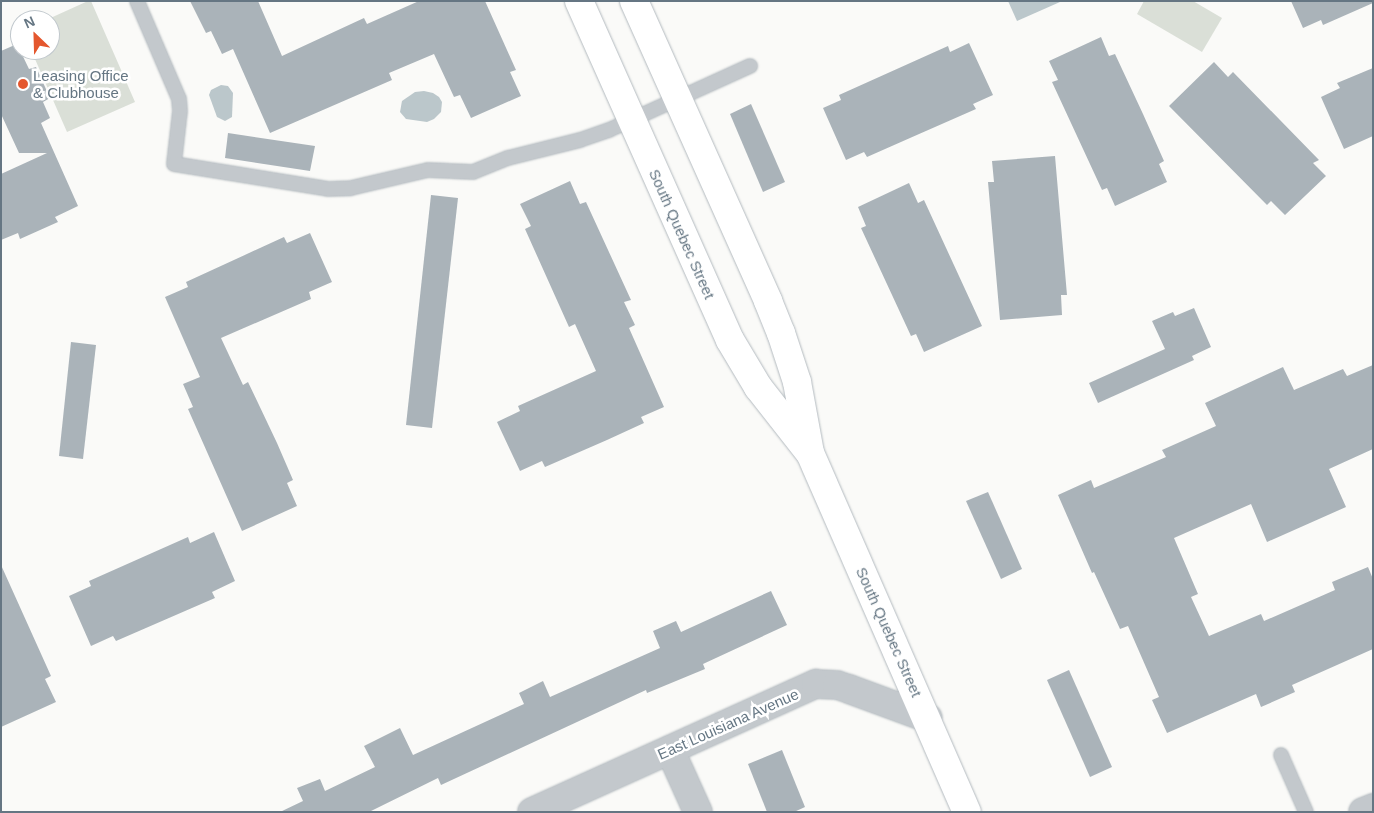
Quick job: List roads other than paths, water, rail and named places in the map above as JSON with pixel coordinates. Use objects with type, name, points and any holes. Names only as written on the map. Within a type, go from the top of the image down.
[{"type":"main road","name":"South Quebec Street","points":[[579,1],[735,350],[758,387],[810,453]]},
{"type":"main road","name":"South Quebec Street","points":[[634,1],[781,333],[797,382],[810,453],[968,812]]},
{"type":"street","name":"East Louisiana Avenue","points":[[532,812],[816,684],[848,689],[928,718]]},
{"type":"street","points":[[670,750],[698,812]]},
{"type":"street","points":[[1364,812],[1373,808]]},
{"type":"lane","points":[[137,1],[179,99],[180,111],[174,164],[328,189],[343,188],[428,170],[473,172],[508,158],[590,137],[632,121],[750,66]]},
{"type":"lane","points":[[1281,756],[1306,812]]},
{"type":"place","name":"Leasing Office & Clubhouse","points":[[23,84]]}]
